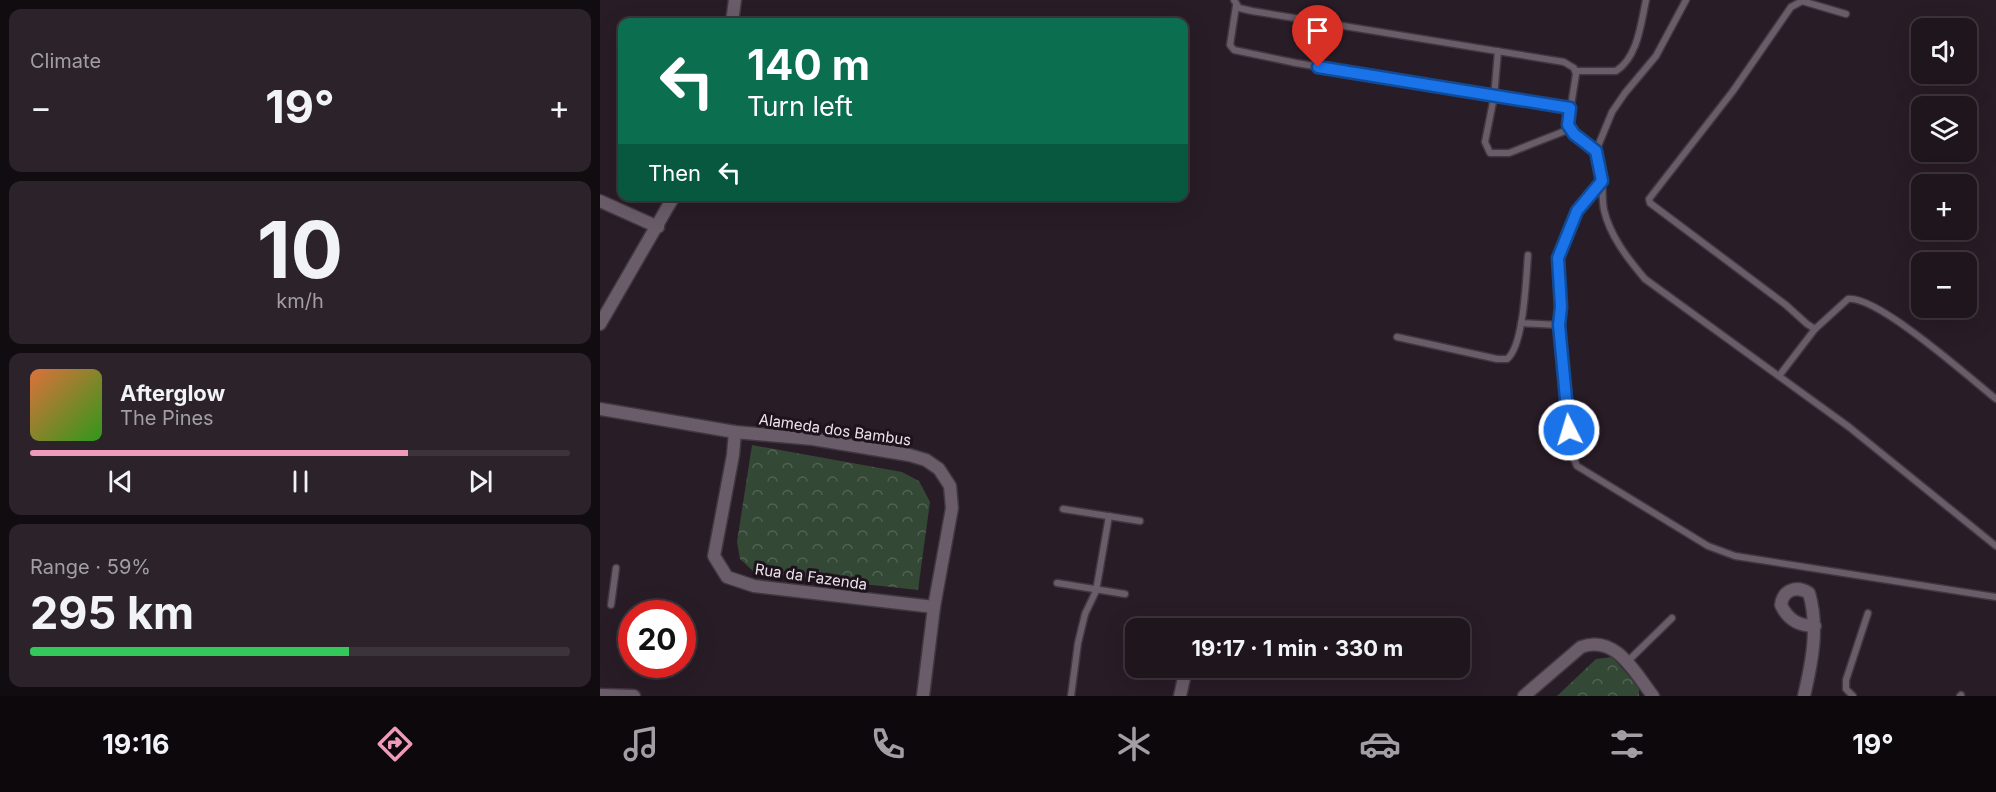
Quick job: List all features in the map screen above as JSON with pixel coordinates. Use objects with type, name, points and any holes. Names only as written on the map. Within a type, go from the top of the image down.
[{"type":"street","points":[[733,18],[735,0]]},
{"type":"street","points":[[600,201],[658,227]]},
{"type":"street","points":[[600,324],[671,201]]},
{"type":"street","name":"Alameda dos Bambus","points":[[600,409],[735,432],[813,439],[909,455],[926,460],[939,469],[950,486],[952,508],[934,608],[922,696]]},
{"type":"street","name":"Rua da Fazenda","points":[[735,432],[733,455],[714,556],[727,577],[754,586],[934,608]]},
{"type":"street","points":[[1804,696],[1815,626]]},
{"type":"street","points":[[1524,696],[1581,647],[1589,644],[1599,644],[1616,650],[1653,696]]},
{"type":"street","points":[[1180,696],[1184,678]]},
{"type":"street","points":[[600,694],[634,696]]},
{"type":"lane","points":[[1570,108],[1296,63],[1234,50],[1230,45],[1235,3],[1280,16],[1564,62],[1570,64],[1576,71],[1616,71],[1621,68],[1636,45],[1646,0]]},
{"type":"lane","points":[[1686,0],[1656,56],[1612,112],[1596,151],[1602,181],[1604,209],[1610,228],[1620,247],[1646,279],[1849,427],[1996,546]]},
{"type":"lane","points":[[1815,329],[1650,203],[1649,199],[1733,91],[1791,7],[1802,1],[1846,14]]},
{"type":"lane","points":[[1498,51],[1494,97],[1485,142],[1490,153],[1509,153],[1570,129]]},
{"type":"lane","points":[[1576,71],[1567,121],[1570,129],[1596,151]]},
{"type":"lane","points":[[1602,181],[1577,211],[1558,258],[1561,307],[1559,325],[1571,452],[1577,466],[1708,546],[1735,556],[1996,597]]},
{"type":"lane","points":[[1397,337],[1497,359],[1507,359],[1513,353],[1521,323],[1528,255]]},
{"type":"lane","points":[[1779,376],[1815,329],[1848,299],[1855,298],[1872,305],[1903,326],[1996,399]]},
{"type":"lane","points":[[1521,323],[1559,325]]},
{"type":"lane","points":[[1063,509],[1140,521]]},
{"type":"lane","points":[[1071,696],[1082,624],[1096,589],[1109,516]]},
{"type":"lane","points":[[611,605],[616,568]]},
{"type":"lane","points":[[1057,583],[1125,594]]},
{"type":"lane","points":[[1853,696],[1846,689],[1846,680],[1868,613]]},
{"type":"lane","points":[[1627,662],[1672,618]]},
{"type":"green space","points":[[752,445],[902,472],[919,481],[930,502],[918,590],[754,572],[740,559],[737,542]]},
{"type":"green space","points":[[1612,657],[1639,687],[1639,696],[1557,696],[1596,659]]},
{"type":"route","points":[[1318,67],[1570,108],[1568,125],[1574,134],[1596,151],[1602,181],[1577,211],[1558,258],[1561,307],[1559,325],[1569,430]]}]
